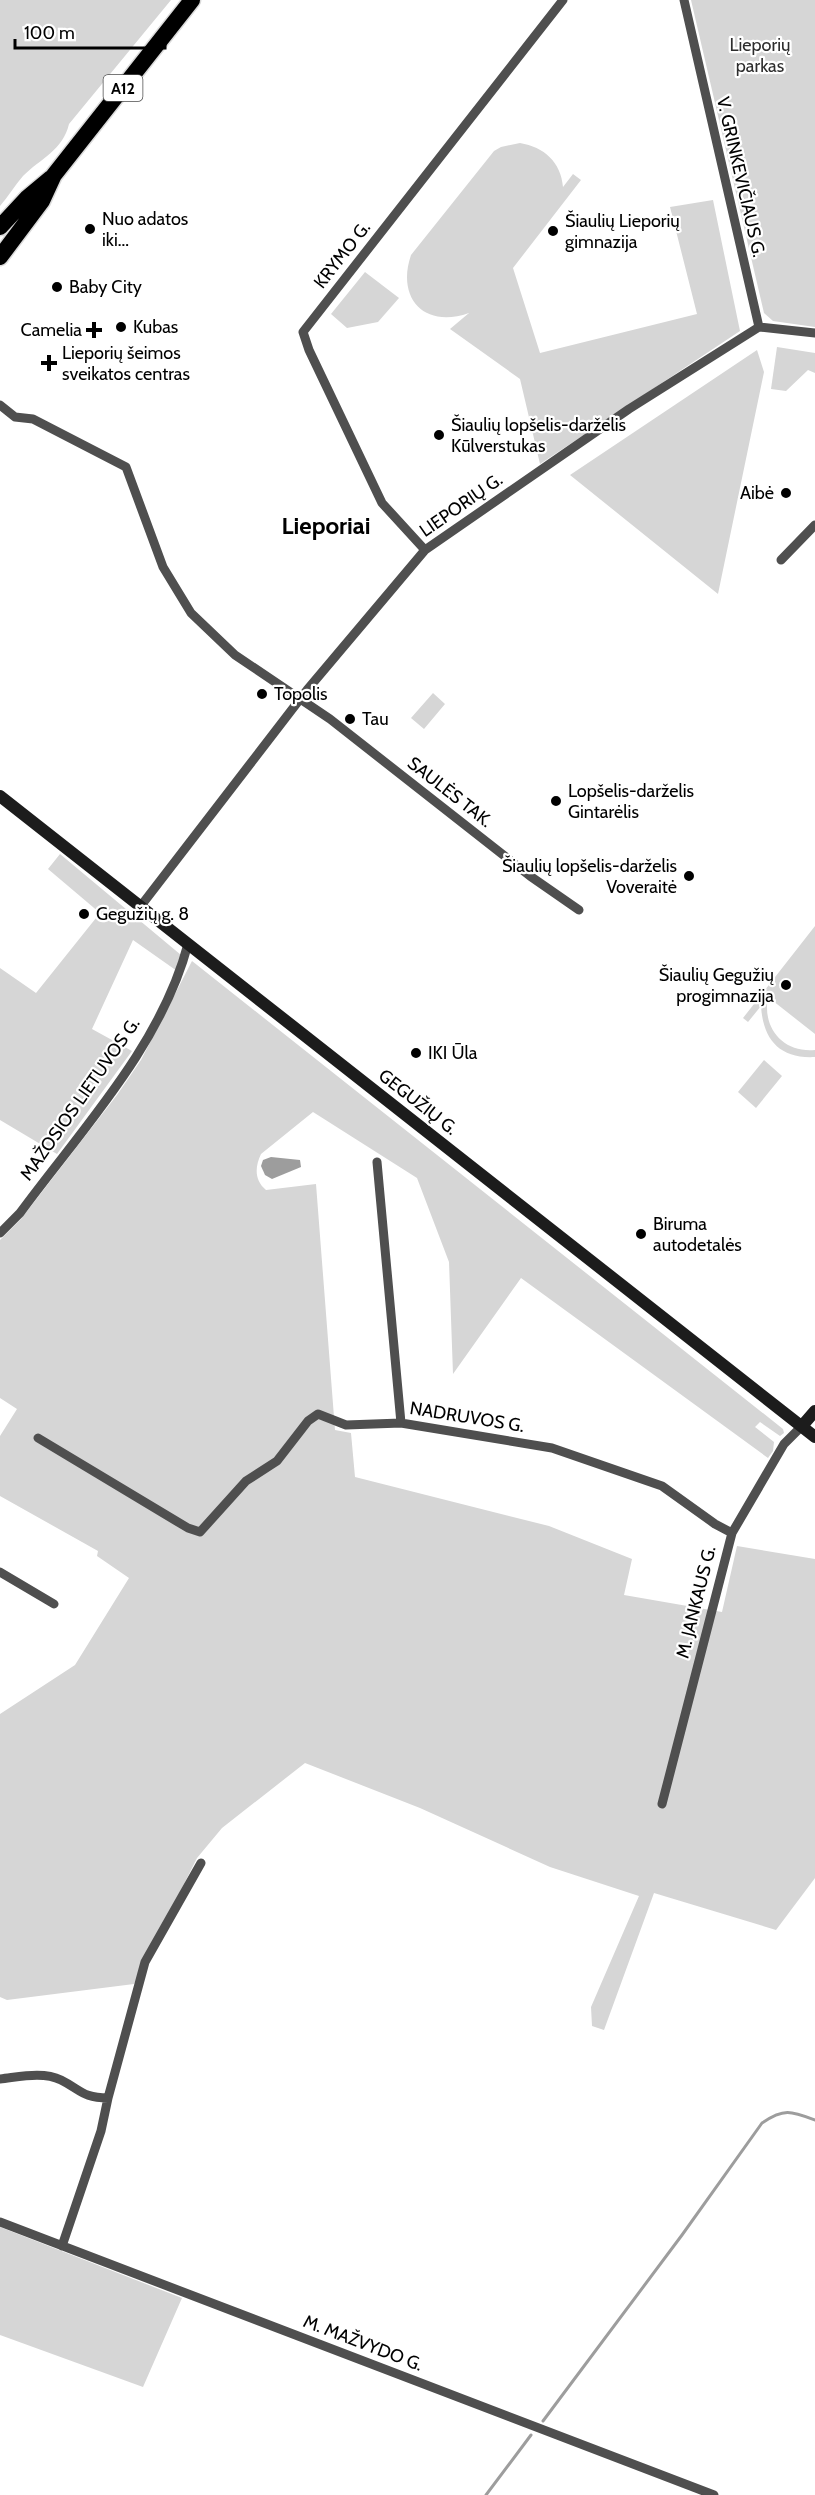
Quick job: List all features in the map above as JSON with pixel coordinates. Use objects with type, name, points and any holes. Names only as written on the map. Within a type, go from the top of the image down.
[{"type":"highway","name":"A12","points":[[0,256],[42,201],[54,176],[192,0]]},
{"type":"highway","name":"A12","points":[[0,227],[27,198],[54,176]]},
{"type":"main road","name":"GEGUŽIŲ G.","points":[[0,796],[815,1437]]},
{"type":"main road","points":[[802,1426],[815,1411]]},
{"type":"street","name":"KRYMO G.","points":[[425,550],[382,502],[309,350],[303,332],[563,0]]},
{"type":"street","name":"V. GRINKEVIČIAUS G.","points":[[684,0],[759,327]]},
{"type":"street","name":"LIEPORIŲ G.","points":[[140,907],[300,700],[425,550],[629,409],[759,327]]},
{"type":"street","points":[[759,327],[815,333]]},
{"type":"street","name":"SAULĖS TAK.","points":[[0,405],[15,417],[33,419],[126,466],[163,567],[191,613],[235,654],[330,719],[530,876],[579,910]]},
{"type":"street","points":[[781,560],[815,525]]},
{"type":"street","name":"MAŽOSIOS LIETUVOS G.","points":[[0,1233],[20,1213],[139,1050],[181,970],[188,944]]},
{"type":"street","points":[[377,1162],[401,1423]]},
{"type":"street","name":"NADRUVOS G.","points":[[39,1438],[150,1506],[188,1528],[200,1532],[246,1481],[277,1461],[308,1421],[318,1414],[346,1425],[401,1423],[559,1450],[662,1486],[715,1524],[732,1533]]},
{"type":"street","name":"M. JANKAUS G.","points":[[662,1804],[732,1533],[784,1444],[802,1426]]},
{"type":"street","points":[[0,1572],[54,1604]]},
{"type":"street","points":[[62,2246],[101,2131],[145,1962],[201,1863]]},
{"type":"street","points":[[0,2079],[41,2075],[60,2079],[77,2091],[94,2098],[108,2098]]},
{"type":"street","name":"M. MAŽVYDO G.","points":[[0,2222],[714,2495]]},
{"type":"green space","points":[[0,0],[171,0],[69,124],[62,141],[23,176],[0,206]]},
{"type":"green space","name":"Lieporių parkas","points":[[691,0],[815,0],[815,327],[773,321],[764,313]]},
{"type":"green space","points":[[520,143],[537,148],[550,157],[559,170],[563,187],[573,174],[581,180],[513,268],[540,353],[697,314],[670,207],[713,200],[740,331],[540,464],[520,379],[450,329],[469,313],[453,317],[439,317],[427,313],[418,306],[411,297],[407,271],[411,255],[494,151]]},
{"type":"green space","points":[[365,272],[399,298],[378,322],[347,328],[331,314]]},
{"type":"green space","points":[[777,347],[815,353],[815,373],[808,370],[786,391],[771,389]]},
{"type":"green space","points":[[757,350],[764,372],[718,594],[570,475]]},
{"type":"green space","points":[[433,693],[445,704],[424,729],[411,718]]},
{"type":"green space","points":[[60,854],[181,955],[177,971],[133,940],[92,1029],[132,1051],[57,1154],[0,1120],[0,968],[36,993],[100,913],[48,869]]},
{"type":"green space","points":[[815,926],[815,1034],[768,997],[768,1019],[777,1036],[784,1043],[793,1047],[815,1050],[815,1057],[802,1057],[792,1055],[775,1045],[765,1028],[761,1006],[748,1022],[743,1018]]},
{"type":"green space","points":[[192,961],[783,1429],[784,1433],[780,1436],[760,1422],[755,1427],[774,1442],[773,1451],[768,1458],[521,1278],[453,1374],[449,1262],[417,1178],[313,1112],[261,1154],[257,1173],[259,1182],[266,1190],[316,1184],[335,1430],[351,1433],[355,1477],[549,1526],[632,1559],[624,1595],[722,1612],[737,1546],[815,1559],[815,1878],[776,1930],[654,1893],[604,2030],[592,2026],[591,2007],[639,1896],[550,1867],[420,1808],[305,1763],[222,1828],[197,1858],[134,1984],[7,2000],[0,1997],[0,1714],[75,1665],[129,1578],[97,1556],[98,1551],[0,1496],[0,1436],[17,1409],[0,1398],[0,1240],[21,1219],[117,1095],[141,1060]]},
{"type":"green space","points":[[764,1060],[782,1076],[756,1108],[738,1092]]},
{"type":"green space","points":[[0,2227],[182,2298],[143,2387],[0,2335]]},
{"type":"shaded area","points":[[271,1157],[300,1160],[301,1167],[272,1179],[265,1175],[261,1166],[263,1160]]},
{"type":"waterway","points":[[543,2421],[682,2235],[762,2123],[776,2115],[788,2112],[815,2120]]},
{"type":"waterway","points":[[486,2495],[531,2435]]},
{"type":"place","name":"Nuo adatos iki...","points":[[90,229]]},
{"type":"place","name":"Šiaulių Lieporių gimnazija","points":[[553,231]]},
{"type":"place","name":"Baby City","points":[[57,287]]},
{"type":"place","name":"Kubas","points":[[121,327]]},
{"type":"place","name":"Camelia","points":[[94,330]]},
{"type":"place","name":"Lieporių šeimos sveikatos centras","points":[[49,363]]},
{"type":"place","name":"Šiaulių lopšelis-darželis Kūlverstukas","points":[[439,435]]},
{"type":"place","name":"Aibė","points":[[786,493]]},
{"type":"place","name":"Topolis","points":[[262,694]]},
{"type":"place","name":"Tau","points":[[350,719]]},
{"type":"place","name":"Lopšelis-darželis Gintarėlis","points":[[556,801]]},
{"type":"place","name":"Šiaulių lopšelis-darželis Voveraitė","points":[[689,876]]},
{"type":"place","name":"Gegužių g. 8","points":[[84,914]]},
{"type":"place","name":"Šiaulių Gegužių progimnazija","points":[[786,985]]},
{"type":"place","name":"IKI Ūla","points":[[416,1053]]},
{"type":"place","name":"Biruma autodetalės","points":[[641,1234]]},
{"type":"district","name":"Lieporiai","points":[[326,526]]}]
